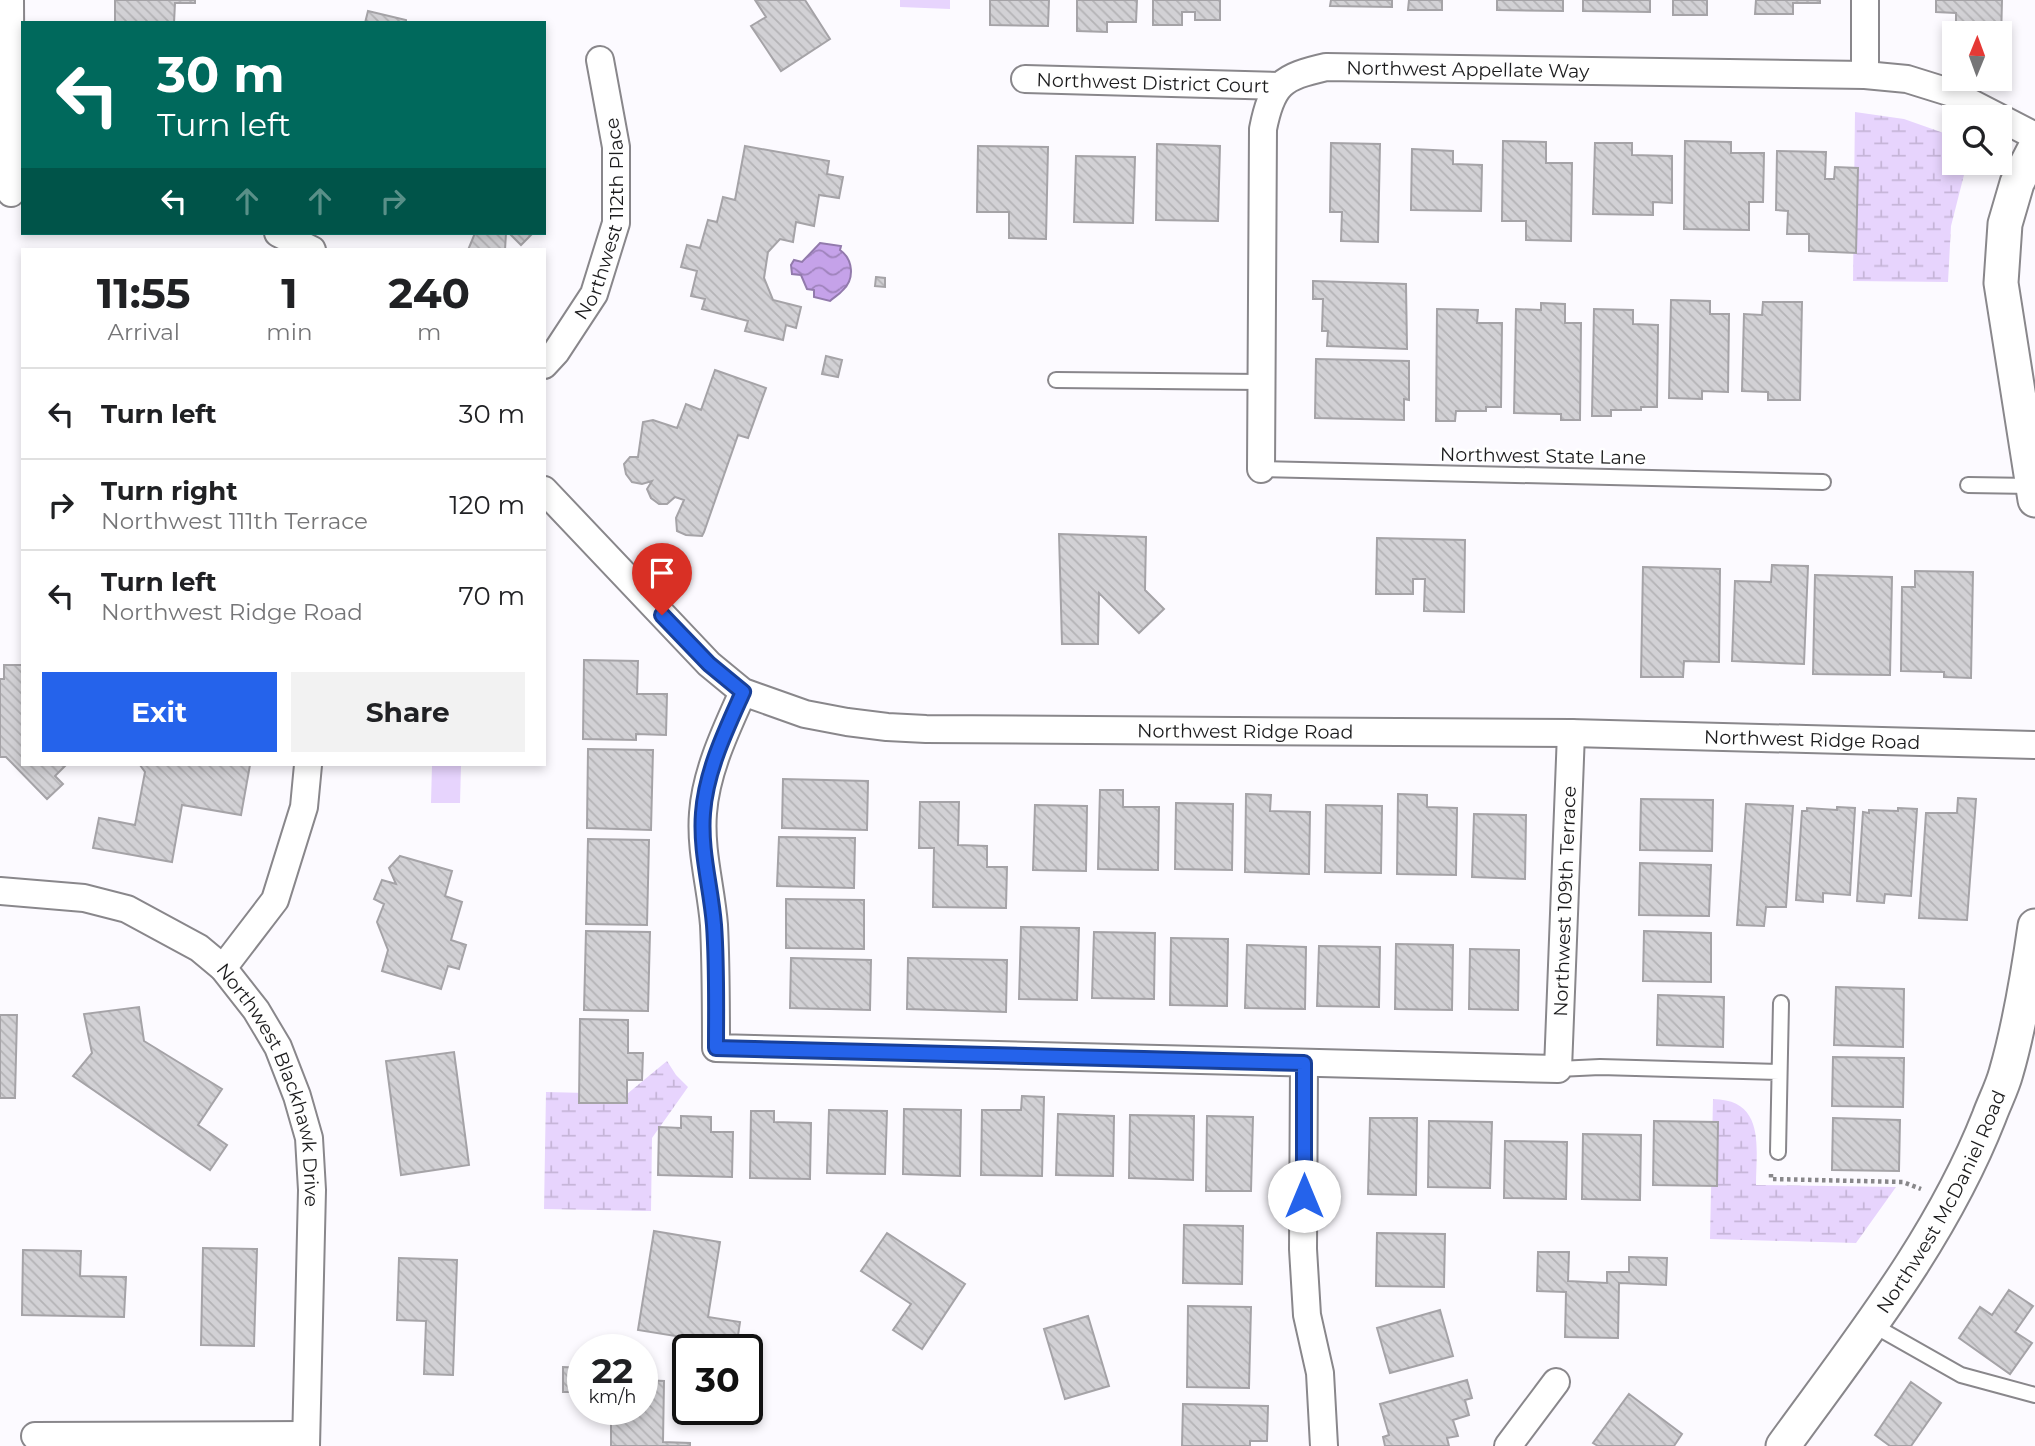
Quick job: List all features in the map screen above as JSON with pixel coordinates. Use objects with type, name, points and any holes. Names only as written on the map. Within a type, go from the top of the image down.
[{"type":"street","points":[[10,0],[11,193]]},
{"type":"street","points":[[1865,0],[1865,75]]},
{"type":"street","name":"Northwest 112th Place","points":[[546,363],[594,294],[616,223],[616,147],[600,60]]},
{"type":"street","name":"Northwest Appellate Way","points":[[1279,86],[1299,73],[1326,67],[1865,75],[1907,79],[1952,93],[2035,146]]},
{"type":"street","name":"Northwest District Court","points":[[1025,79],[1219,82],[1279,86]]},
{"type":"street","points":[[1261,469],[1263,129],[1268,104],[1279,86]]},
{"type":"street","points":[[2034,493],[2001,283],[2005,224],[2017,183],[2035,146]]},
{"type":"street","points":[[282,235],[309,248]]},
{"type":"street","name":"Northwest Ridge Road","points":[[546,492],[709,664],[743,692],[805,713],[887,727],[1571,733],[2035,745]]},
{"type":"street","points":[[743,692],[713,765],[703,813],[705,865],[713,923],[716,1048],[1558,1069]]},
{"type":"street","name":"Northwest 109th Terrace","points":[[1558,1069],[1571,733]]},
{"type":"street","points":[[223,968],[275,900],[304,807],[308,766]]},
{"type":"street","name":"Northwest Blackhawk Drive","points":[[0,891],[84,898],[127,909],[198,948],[223,968],[256,1010],[278,1047],[297,1096],[309,1138],[312,1190],[306,1440]]},
{"type":"street","name":"Northwest McDaniel Road","points":[[1783,1446],[1922,1250],[1951,1200],[2006,1074],[2032,963],[2035,926]]},
{"type":"street","points":[[1304,1063],[1303,1250],[1307,1315],[1320,1373],[1324,1446]]},
{"type":"street","points":[[1508,1446],[1556,1382]]},
{"type":"street","points":[[35,1436],[306,1440]]},
{"type":"lane","points":[[1056,380],[1261,382]]},
{"type":"lane","name":"Northwest State Lane","points":[[1261,469],[1823,482]]},
{"type":"lane","points":[[1968,485],[2034,493]]},
{"type":"lane","points":[[1778,1152],[1781,1003]]},
{"type":"lane","points":[[1558,1069],[1600,1067],[1779,1072]]},
{"type":"lane","points":[[1871,1324],[1961,1375],[2035,1395]]},
{"type":"path","points":[[1778,1152],[1771,1163],[1771,1180],[1903,1182],[1951,1200]]},
{"type":"green space","points":[[900,0],[950,0],[950,9],[900,7]]},
{"type":"green space","points":[[1855,112],[1904,119],[1942,132],[1942,175],[1964,175],[1951,226],[1948,282],[1853,281]]},
{"type":"green space","points":[[432,766],[461,766],[460,803],[431,803]]},
{"type":"green space","points":[[667,1061],[688,1087],[652,1138],[651,1211],[544,1209],[546,1092],[627,1094]]},
{"type":"green space","points":[[1713,1099],[1730,1101],[1750,1117],[1756,1142],[1756,1185],[1896,1187],[1856,1243],[1710,1239]]},
{"type":"water","points":[[820,243],[841,246],[840,250],[848,258],[851,269],[847,285],[830,301],[814,297],[814,290],[807,289],[801,275],[792,274],[791,265],[794,260],[802,262]]},
{"type":"building","points":[[115,0],[195,0],[195,3],[175,3],[174,21],[115,21]]},
{"type":"building","points":[[755,0],[805,0],[830,39],[781,71],[751,26],[766,17]]},
{"type":"building","points":[[990,0],[1049,0],[1048,26],[990,25]]},
{"type":"building","points":[[1077,0],[1137,0],[1136,22],[1107,22],[1107,32],[1077,31]]},
{"type":"building","points":[[1153,0],[1220,0],[1220,20],[1195,20],[1195,12],[1182,12],[1182,25],[1153,25]]},
{"type":"building","points":[[1331,0],[1392,0],[1392,7],[1330,6]]},
{"type":"building","points":[[1409,0],[1442,0],[1442,10],[1408,10]]},
{"type":"building","points":[[1497,0],[1563,0],[1563,11],[1497,10]]},
{"type":"building","points":[[1583,0],[1650,0],[1650,12],[1583,11]]},
{"type":"building","points":[[1673,0],[1707,0],[1707,15],[1673,15]]},
{"type":"building","points":[[1756,0],[1820,0],[1820,3],[1793,3],[1793,14],[1755,14]]},
{"type":"building","points":[[1936,0],[2002,0],[2001,21],[1956,21],[1956,13],[1936,12]]},
{"type":"building","points":[[368,11],[406,20],[406,21],[366,21]]},
{"type":"building","points":[[1503,141],[1546,142],[1546,163],[1572,163],[1571,241],[1526,240],[1526,221],[1502,221]]},
{"type":"building","points":[[1685,141],[1731,142],[1731,153],[1764,153],[1763,202],[1749,202],[1749,230],[1684,229]]},
{"type":"building","points":[[1331,143],[1380,144],[1378,242],[1341,241],[1342,212],[1330,212]]},
{"type":"building","points":[[1595,143],[1632,143],[1632,155],[1672,156],[1672,203],[1653,202],[1653,215],[1593,214]]},
{"type":"building","points":[[1157,144],[1220,146],[1218,221],[1156,220]]},
{"type":"building","points":[[745,146],[829,161],[827,174],[843,177],[839,198],[819,195],[814,226],[796,222],[793,242],[780,239],[768,252],[764,278],[773,300],[801,307],[796,328],[786,325],[783,340],[745,331],[748,321],[702,309],[705,299],[691,296],[697,271],[681,267],[687,245],[700,248],[708,220],[717,222],[723,197],[735,200]]},
{"type":"building","points":[[978,146],[1048,147],[1046,239],[1009,238],[1009,212],[977,212]]},
{"type":"building","points":[[1412,149],[1453,151],[1453,164],[1482,165],[1481,211],[1411,210]]},
{"type":"building","points":[[1777,151],[1826,152],[1825,179],[1834,179],[1835,167],[1858,168],[1856,253],[1809,251],[1809,234],[1787,234],[1788,211],[1776,210]]},
{"type":"building","points":[[1076,156],[1135,157],[1133,223],[1074,222]]},
{"type":"building","points":[[474,235],[506,235],[505,248],[469,248]]},
{"type":"building","points":[[511,235],[531,235],[521,245]]},
{"type":"building","points":[[876,277],[885,278],[885,287],[875,286]]},
{"type":"building","points":[[1313,281],[1406,284],[1407,349],[1327,346],[1328,331],[1322,331],[1323,299],[1313,299]]},
{"type":"building","points":[[1671,300],[1710,301],[1710,314],[1729,314],[1728,392],[1702,391],[1702,399],[1669,398]]},
{"type":"building","points":[[1763,302],[1802,302],[1800,400],[1768,400],[1768,392],[1742,391],[1744,314],[1762,315]]},
{"type":"building","points":[[1541,303],[1565,304],[1565,323],[1581,323],[1580,420],[1561,420],[1561,414],[1514,413],[1516,309],[1541,310]]},
{"type":"building","points":[[1437,309],[1478,310],[1477,323],[1502,323],[1501,407],[1486,407],[1486,411],[1456,411],[1455,421],[1436,421]]},
{"type":"building","points":[[1594,309],[1633,310],[1633,324],[1658,325],[1657,407],[1611,410],[1611,416],[1592,416]]},
{"type":"building","points":[[826,356],[842,360],[838,377],[822,374]]},
{"type":"building","points":[[1316,359],[1409,361],[1409,400],[1404,399],[1404,420],[1315,418]]},
{"type":"building","points":[[715,370],[766,388],[748,438],[738,435],[702,536],[686,535],[677,531],[676,518],[684,500],[675,497],[667,504],[659,504],[651,498],[647,489],[652,481],[642,484],[632,482],[626,474],[624,464],[630,457],[638,457],[643,422],[653,420],[677,428],[686,404],[701,410]]},
{"type":"building","points":[[1059,534],[1146,537],[1145,590],[1164,609],[1139,633],[1099,593],[1098,644],[1062,644]]},
{"type":"building","points":[[1377,538],[1465,540],[1464,612],[1424,611],[1425,579],[1413,579],[1413,594],[1376,594]]},
{"type":"building","points":[[1772,565],[1808,566],[1804,664],[1732,661],[1735,581],[1771,582]]},
{"type":"building","points":[[1643,567],[1720,569],[1719,662],[1684,661],[1683,677],[1641,677]]},
{"type":"building","points":[[1915,571],[1973,572],[1971,678],[1944,677],[1944,672],[1901,671],[1902,587],[1915,587]]},
{"type":"building","points":[[1815,575],[1892,577],[1890,675],[1813,674]]},
{"type":"building","points":[[584,660],[638,661],[637,694],[667,694],[666,735],[636,734],[636,740],[583,739]]},
{"type":"building","points":[[4,665],[21,665],[21,766],[65,766],[55,776],[63,784],[47,799],[6,757],[0,757],[0,679],[4,679]]},
{"type":"building","points":[[588,749],[653,750],[651,830],[587,828]]},
{"type":"building","points":[[141,766],[250,766],[241,815],[182,805],[172,862],[93,848],[99,818],[135,825],[145,772]]},
{"type":"building","points":[[783,779],[868,781],[867,830],[782,828]]},
{"type":"building","points":[[1100,790],[1123,790],[1123,807],[1159,807],[1158,870],[1098,869]]},
{"type":"building","points":[[1246,794],[1271,795],[1270,811],[1310,812],[1309,874],[1245,872]]},
{"type":"building","points":[[1398,794],[1427,795],[1427,807],[1457,808],[1456,875],[1397,874]]},
{"type":"building","points":[[1958,798],[1976,799],[1967,920],[1919,918],[1926,813],[1957,813]]},
{"type":"building","points":[[1641,799],[1713,800],[1712,851],[1640,850]]},
{"type":"building","points":[[920,802],[959,802],[958,845],[987,846],[987,867],[1007,867],[1006,908],[933,907],[934,848],[919,848]]},
{"type":"building","points":[[1176,803],[1233,804],[1232,870],[1175,869]]},
{"type":"building","points":[[1746,804],[1793,806],[1786,907],[1766,907],[1764,926],[1737,925]]},
{"type":"building","points":[[1035,805],[1087,806],[1086,871],[1033,870]]},
{"type":"building","points":[[1326,805],[1382,806],[1381,873],[1325,872]]},
{"type":"building","points":[[1837,807],[1855,808],[1850,895],[1823,893],[1823,902],[1796,900],[1802,811],[1807,811],[1807,808],[1837,810]]},
{"type":"building","points":[[1898,808],[1917,809],[1911,896],[1885,894],[1884,903],[1857,901],[1863,812],[1898,811]]},
{"type":"building","points":[[1474,814],[1526,815],[1525,879],[1472,877]]},
{"type":"building","points":[[779,837],[855,838],[854,888],[777,886]]},
{"type":"building","points":[[588,839],[649,840],[647,925],[586,924]]},
{"type":"building","points":[[400,856],[452,871],[445,896],[462,902],[451,940],[466,945],[459,969],[448,966],[441,989],[382,971],[388,950],[377,922],[384,904],[374,899],[382,880],[396,884],[389,868]]},
{"type":"building","points":[[1640,863],[1711,865],[1709,916],[1639,915]]},
{"type":"building","points":[[786,899],[864,900],[864,949],[786,948]]},
{"type":"building","points":[[1021,927],[1079,928],[1077,1000],[1019,999]]},
{"type":"building","points":[[586,931],[650,932],[648,1011],[584,1010]]},
{"type":"building","points":[[1644,931],[1711,933],[1711,982],[1643,981]]},
{"type":"building","points":[[1094,932],[1155,933],[1154,999],[1092,998]]},
{"type":"building","points":[[1171,938],[1228,939],[1227,1006],[1170,1005]]},
{"type":"building","points":[[1396,944],[1453,945],[1452,1010],[1395,1009]]},
{"type":"building","points":[[1247,945],[1306,947],[1305,1009],[1245,1008]]},
{"type":"building","points":[[1319,946],[1380,947],[1379,1007],[1317,1006]]},
{"type":"building","points":[[1470,949],[1519,950],[1518,1010],[1469,1009]]},
{"type":"building","points":[[791,958],[871,960],[870,1010],[790,1008]]},
{"type":"building","points":[[908,958],[1007,960],[1006,1012],[907,1009]]},
{"type":"building","points":[[1836,987],[1904,989],[1903,1047],[1834,1045]]},
{"type":"building","points":[[1658,995],[1724,997],[1723,1047],[1657,1045]]},
{"type":"building","points":[[139,1007],[144,1041],[222,1089],[198,1125],[227,1145],[210,1170],[73,1076],[92,1053],[84,1014]]},
{"type":"building","points":[[0,1015],[17,1015],[15,1098],[0,1098]]},
{"type":"building","points":[[580,1019],[628,1020],[628,1053],[643,1053],[642,1080],[627,1080],[627,1103],[579,1103]]},
{"type":"building","points":[[454,1052],[469,1165],[401,1175],[386,1061]]},
{"type":"building","points":[[1833,1057],[1904,1058],[1903,1107],[1832,1106]]},
{"type":"building","points":[[1022,1096],[1044,1097],[1042,1176],[981,1175],[982,1110],[1021,1110]]},
{"type":"building","points":[[904,1109],[961,1110],[960,1176],[903,1174]]},
{"type":"building","points":[[829,1110],[887,1111],[885,1174],[827,1173]]},
{"type":"building","points":[[751,1111],[774,1111],[774,1122],[811,1123],[810,1179],[750,1178]]},
{"type":"building","points":[[1058,1114],[1114,1116],[1113,1176],[1056,1175]]},
{"type":"building","points":[[1130,1115],[1194,1116],[1193,1180],[1129,1178]]},
{"type":"building","points":[[681,1116],[711,1117],[711,1132],[733,1132],[732,1177],[658,1175],[659,1127],[681,1128]]},
{"type":"building","points":[[1207,1116],[1253,1117],[1251,1191],[1206,1191]]},
{"type":"building","points":[[1370,1118],[1417,1118],[1416,1195],[1368,1194]]},
{"type":"building","points":[[1833,1118],[1900,1120],[1899,1171],[1832,1170]]},
{"type":"building","points":[[1429,1121],[1492,1122],[1490,1188],[1428,1187]]},
{"type":"building","points":[[1654,1121],[1718,1122],[1717,1186],[1653,1185]]},
{"type":"building","points":[[1583,1134],[1641,1135],[1640,1200],[1582,1199]]},
{"type":"building","points":[[1505,1141],[1567,1142],[1566,1199],[1504,1198]]},
{"type":"building","points":[[1184,1225],[1243,1226],[1242,1284],[1183,1283]]},
{"type":"building","points":[[654,1231],[720,1242],[708,1317],[740,1322],[738,1334],[672,1335],[638,1330]]},
{"type":"building","points":[[887,1233],[965,1284],[922,1349],[893,1330],[911,1304],[861,1271]]},
{"type":"building","points":[[1377,1233],[1445,1234],[1444,1287],[1376,1286]]},
{"type":"building","points":[[203,1248],[257,1249],[254,1346],[201,1345]]},
{"type":"building","points":[[23,1250],[81,1251],[80,1276],[126,1277],[124,1317],[22,1315]]},
{"type":"building","points":[[1538,1252],[1569,1252],[1568,1281],[1607,1283],[1607,1272],[1629,1272],[1629,1257],[1667,1258],[1666,1285],[1619,1283],[1618,1338],[1565,1337],[1566,1292],[1537,1291]]},
{"type":"building","points":[[399,1258],[457,1260],[453,1375],[424,1374],[426,1321],[397,1320]]},
{"type":"building","points":[[2009,1290],[2033,1306],[2015,1332],[2032,1343],[2010,1374],[1959,1338],[1980,1307],[1992,1315]]},
{"type":"building","points":[[1188,1306],[1251,1307],[1249,1388],[1187,1387]]},
{"type":"building","points":[[1440,1310],[1453,1356],[1390,1373],[1377,1328]]},
{"type":"building","points":[[1088,1316],[1109,1386],[1065,1399],[1044,1329]]},
{"type":"building","points":[[563,1367],[567,1367],[567,1392],[563,1392]]},
{"type":"building","points":[[1467,1380],[1472,1398],[1465,1400],[1469,1415],[1453,1420],[1458,1436],[1447,1438],[1449,1446],[1385,1446],[1383,1437],[1389,1435],[1380,1404]]},
{"type":"building","points":[[658,1381],[664,1381],[663,1442],[690,1443],[690,1446],[611,1446],[611,1425],[658,1425]]},
{"type":"building","points":[[1911,1382],[1941,1403],[1911,1446],[1890,1446],[1875,1435]]},
{"type":"building","points":[[1629,1394],[1682,1434],[1674,1446],[1598,1446],[1593,1443]]},
{"type":"building","points":[[1183,1404],[1268,1406],[1267,1441],[1250,1441],[1250,1446],[1182,1446]]},
{"type":"route","points":[[662,615],[709,664],[743,692],[713,765],[703,813],[705,865],[713,923],[716,1048],[1304,1063],[1304,1196]]}]
